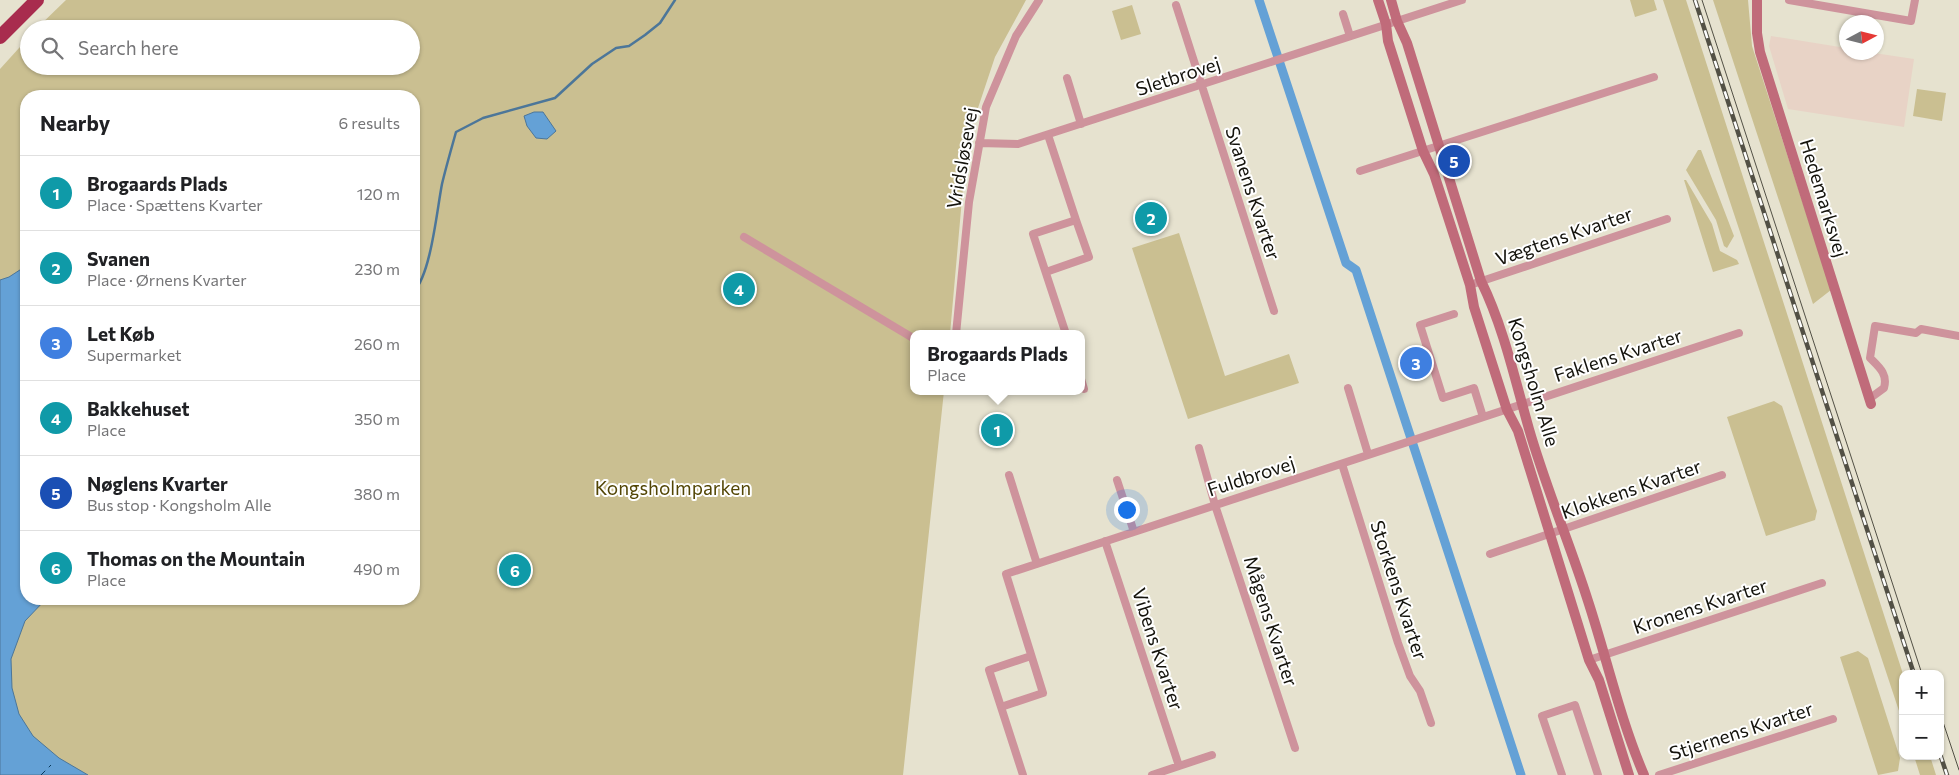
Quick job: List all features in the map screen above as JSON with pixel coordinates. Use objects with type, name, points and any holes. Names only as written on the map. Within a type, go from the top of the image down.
[{"type":"highway","points":[[0,37],[38,0]]},
{"type":"street","name":"Vridsløsevej","points":[[956,330],[969,202],[979,143],[992,91],[1016,36],[1039,0]]},
{"type":"street","name":"Kongsholm Alle","points":[[1378,0],[1386,24],[1388,41],[1423,152],[1434,174],[1476,283],[1491,301],[1523,403],[1531,436],[1605,654],[1608,673],[1644,775]]},
{"type":"street","name":"Kongsholm Alle","points":[[1391,0],[1397,21],[1407,43],[1440,147],[1476,283],[1474,307],[1507,410],[1518,432],[1588,660],[1598,680],[1629,775]]},
{"type":"street","name":"Sletbrovej","points":[[979,143],[1018,144],[1462,0]]},
{"type":"street","name":"Hedemarksvej","points":[[1757,0],[1757,33],[1760,52],[1870,402]]},
{"type":"street","points":[[1788,0],[1911,21],[1915,0]]},
{"type":"street","name":"Svanens Kvarter","points":[[1176,5],[1274,311]]},
{"type":"street","points":[[1342,14],[1350,36]]},
{"type":"street","points":[[1360,171],[1440,147],[1654,77]]},
{"type":"street","points":[[1067,78],[1081,124]]},
{"type":"street","points":[[1046,272],[1089,257],[1048,135]]},
{"type":"street","name":"Vægtens Kvarter","points":[[1476,283],[1667,219]]},
{"type":"street","points":[[1065,330],[1033,234],[1076,220]]},
{"type":"street","points":[[744,237],[910,336]]},
{"type":"street","points":[[1454,314],[1420,325],[1443,398],[1474,388],[1483,417]]},
{"type":"street","points":[[1870,402],[1884,388],[1886,382],[1882,369],[1870,358],[1875,326],[1916,332],[1920,329],[1959,336]]},
{"type":"street","name":"Faklens Kvarter","points":[[1507,410],[1523,403],[1739,333]]},
{"type":"street","points":[[1348,388],[1368,454]]},
{"type":"street","name":"Fuldbrovej","points":[[1031,656],[1006,574],[1398,444],[1507,410]]},
{"type":"street","name":"Mågens Kvarter","points":[[1199,448],[1215,505],[1295,748]]},
{"type":"street","name":"Storkens Kvarter","points":[[1342,464],[1398,643],[1410,676],[1420,691],[1431,723]]},
{"type":"street","name":"Klokkens Kvarter","points":[[1490,554],[1722,475]]},
{"type":"street","points":[[1009,476],[1037,564]]},
{"type":"street","points":[[1117,480],[1134,532]]},
{"type":"street","name":"Vibens Kvarter","points":[[1105,541],[1179,766]]},
{"type":"street","name":"Kronens Kvarter","points":[[1588,660],[1822,583]]},
{"type":"street","points":[[1001,707],[1043,694],[1031,656],[989,670],[1023,775]]},
{"type":"street","points":[[1562,775],[1542,716],[1575,705],[1598,775]]},
{"type":"street","name":"Stjernens Kvarter","points":[[1660,775],[1833,719]]},
{"type":"street","points":[[1152,775],[1212,755]]},
{"type":"shaded area","points":[[1771,36],[1839,47],[1839,60],[1884,60],[1884,54],[1914,59],[1904,127],[1788,109],[1769,46]]},
{"type":"green space","name":"Kongsholmparken","points":[[66,0],[1026,0],[995,57],[974,120],[964,176],[950,330],[910,330],[910,395],[944,395],[903,775],[0,775],[0,69],[20,47],[20,75],[420,75],[420,20],[45,20]]},
{"type":"green space","points":[[1630,0],[1654,0],[1657,10],[1635,17]]},
{"type":"green space","points":[[1663,0],[1686,0],[1902,670],[1899,670],[1899,711]]},
{"type":"green space","points":[[1713,0],[1748,0],[1752,46],[1831,290],[1813,304]]},
{"type":"green space","points":[[1132,5],[1141,34],[1121,40],[1112,11]]},
{"type":"green space","points":[[1917,89],[1946,93],[1942,121],[1913,116]]},
{"type":"green space","points":[[1698,150],[1701,150],[1734,236],[1727,248],[1724,246],[1716,220],[1686,170]]},
{"type":"green space","points":[[1684,180],[1686,180],[1712,224],[1720,251],[1737,260],[1739,264],[1713,272]]},
{"type":"green space","points":[[1179,233],[1225,376],[1289,354],[1299,383],[1188,419],[1132,248]]},
{"type":"green space","points":[[1774,401],[1782,406],[1817,511],[1815,520],[1766,536],[1727,417]]},
{"type":"green space","points":[[1858,651],[1868,658],[1899,755],[1898,771],[1878,775],[1840,657]]},
{"type":"green space","points":[[1915,760],[1931,760],[1936,775],[1920,775]]},
{"type":"water","points":[[534,112],[543,112],[556,131],[547,139],[536,138],[527,126],[524,116]]},
{"type":"water","points":[[20,270],[20,605],[40,605],[25,621],[11,659],[12,688],[19,714],[33,736],[59,758],[88,775],[0,775],[0,280]]},
{"type":"waterway","points":[[420,283],[429,256],[442,184],[456,132],[483,118],[555,98],[592,64],[616,48],[629,46],[660,23],[675,0]]},
{"type":"waterway","points":[[1259,0],[1346,263],[1356,270],[1521,775]]},
{"type":"ferry route","points":[[41,775],[51,765]]},
{"type":"tram line","points":[[1702,0],[1921,670]]},
{"type":"tram line","points":[[1941,715],[1959,770]]},
{"type":"railway","points":[[1695,0],[1913,670]]},
{"type":"railway","points":[[1942,760],[1947,775]]},
{"type":"place","name":"Nøglens Kvarter","points":[[1454,161]]},
{"type":"place","name":"Svanen","points":[[1151,218]]},
{"type":"place","name":"Bakkehuset","points":[[739,289]]},
{"type":"place","name":"Let Køb","points":[[1416,363]]},
{"type":"place","name":"Brogaards Plads","points":[[997,430]]},
{"type":"place","name":"Thomas on the Mountain","points":[[515,570]]}]
